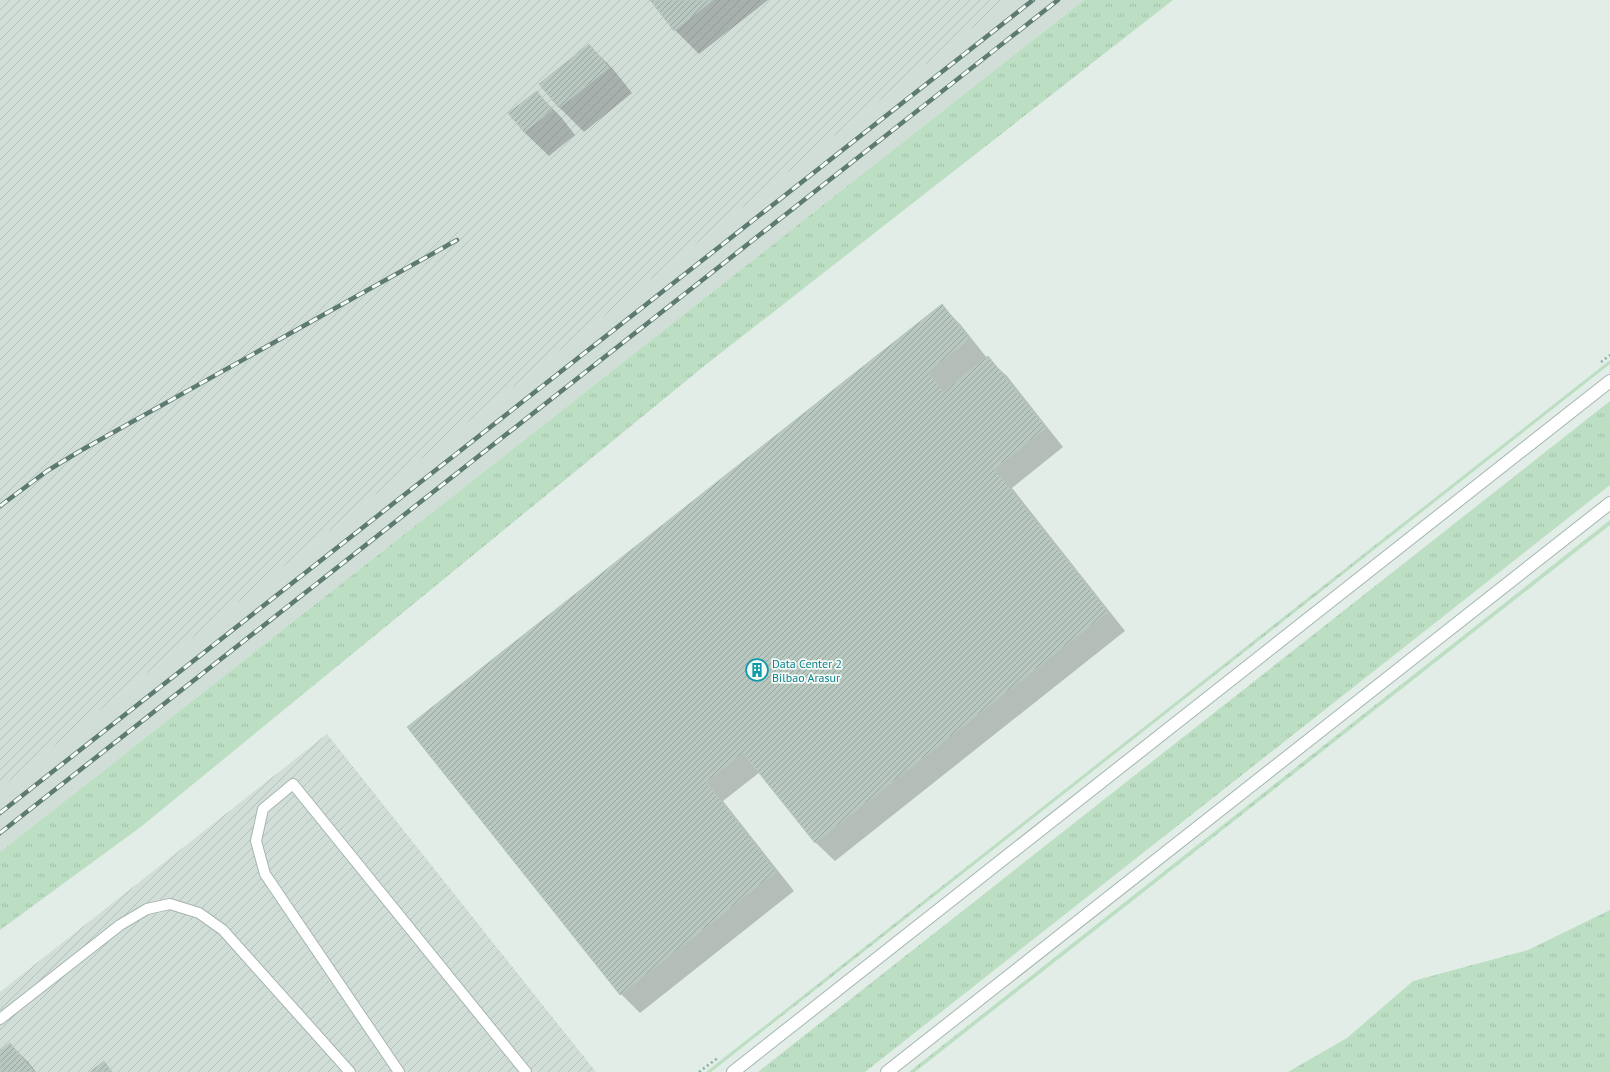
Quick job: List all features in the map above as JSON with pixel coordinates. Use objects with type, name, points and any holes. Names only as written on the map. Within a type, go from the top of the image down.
[{"type":"street","points":[[733,1072],[1610,381]]},
{"type":"street","points":[[887,1072],[1610,503]]},
{"type":"lane","points":[[398,1072],[264,874],[256,841],[262,809],[293,784],[526,1072]]},
{"type":"lane","points":[[0,1019],[120,925],[147,909],[170,904],[199,913],[223,930],[350,1072]]},
{"type":"shaded area","points":[[0,0],[1008,0],[0,788]]},
{"type":"shaded area","points":[[1008,0],[1084,0],[0,852],[0,788]]},
{"type":"shaded area","points":[[327,734],[596,1072],[0,1072],[0,992]]},
{"type":"green space","points":[[1084,0],[1173,0],[703,367],[142,826],[0,930],[0,852]]},
{"type":"green space","points":[[1610,360],[1610,364],[711,1072],[706,1072]]},
{"type":"green space","points":[[1610,401],[1610,485],[865,1072],[758,1072]]},
{"type":"green space","points":[[1610,520],[1610,525],[915,1072],[909,1072]]},
{"type":"green space","points":[[1610,910],[1610,1072],[1288,1072],[1347,1038],[1413,981],[1528,950]]},
{"type":"building","points":[[650,0],[713,0],[674,31]]},
{"type":"building","points":[[589,44],[609,68],[559,108],[539,84]]},
{"type":"building","points":[[537,91],[552,110],[524,132],[508,113]]},
{"type":"building","name":"Data Center 2 Bilbao Arasur","points":[[942,304],[970,339],[928,372],[943,392],[988,356],[1046,428],[994,469],[1108,612],[815,843],[743,753],[706,782],[776,872],[620,995],[407,727]]},
{"type":"building","points":[[10,1043],[34,1072],[0,1072],[0,1051]]},
{"type":"building","points":[[104,1061],[112,1072],[90,1072]]},
{"type":"railway","points":[[0,813],[1033,0]]},
{"type":"railway","points":[[0,833],[1058,0]]},
{"type":"railway","points":[[0,506],[47,471],[80,451],[457,240]]},
{"type":"place","name":"Data Center 2 Bilbao Arasur","points":[[757,670]]}]
